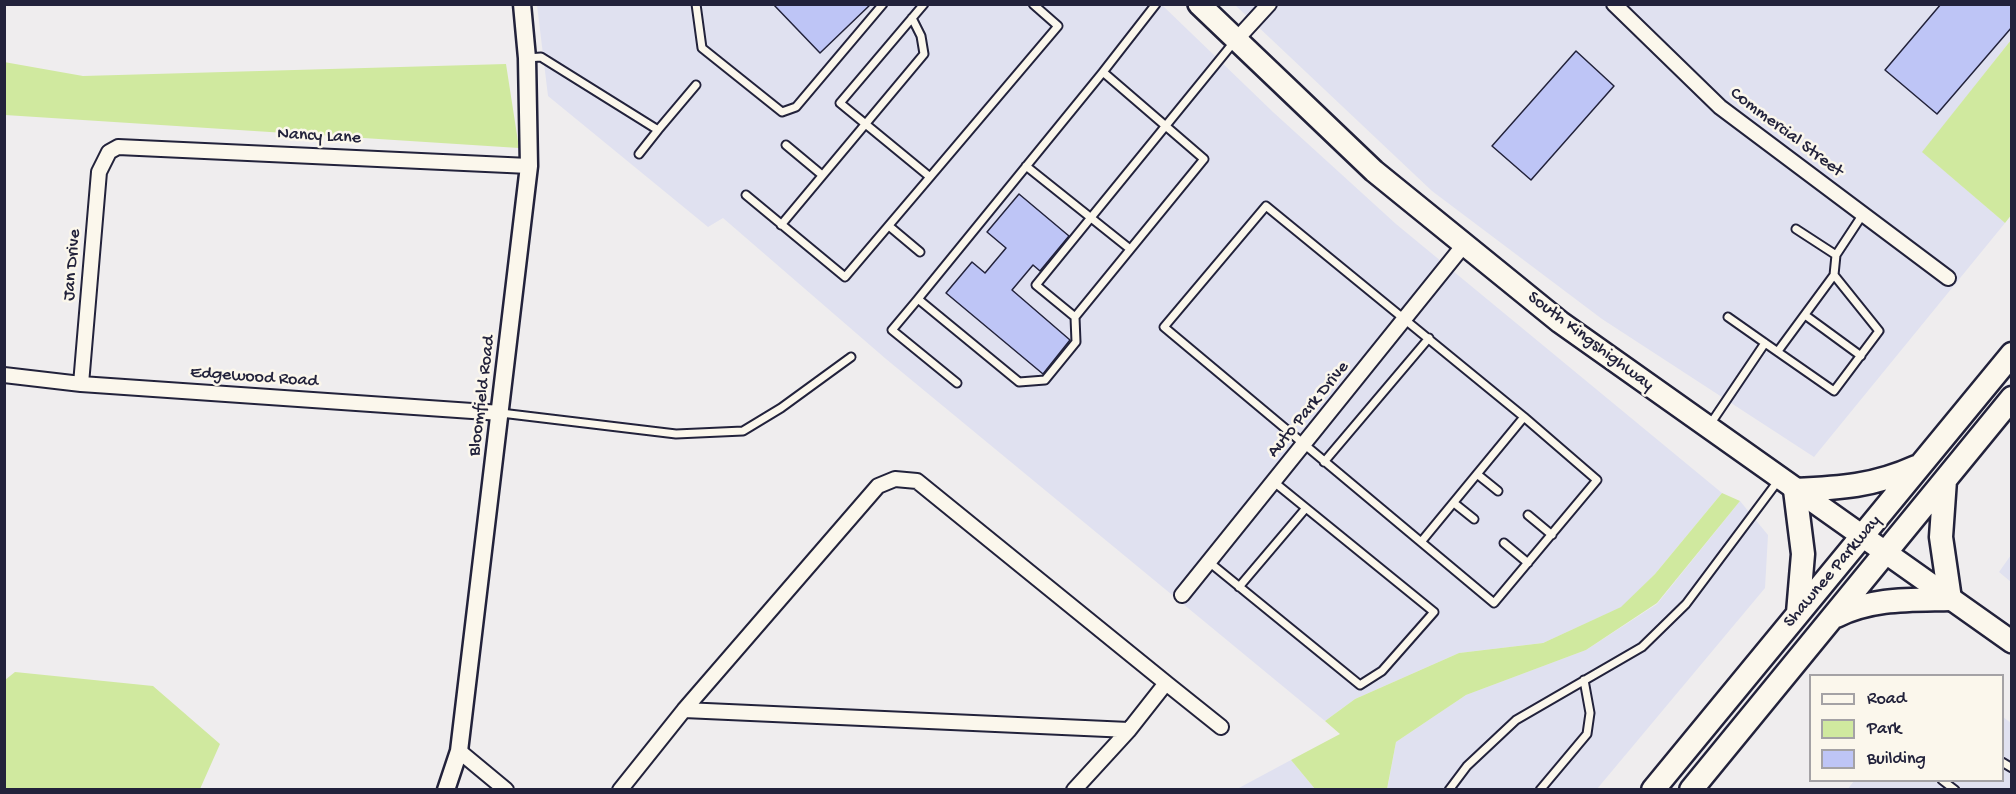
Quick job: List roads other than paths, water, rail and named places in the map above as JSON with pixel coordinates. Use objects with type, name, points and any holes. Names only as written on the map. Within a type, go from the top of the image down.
[{"type":"highway","name":"Shawnee Parkway","points":[[1653,789],[2012,354]]},
{"type":"highway","name":"Shawnee Parkway","points":[[1691,789],[2012,398]]},
{"type":"highway","points":[[1798,613],[1803,554],[1787,485],[1863,486],[1892,478],[1920,466]]},
{"type":"highway","points":[[1832,618],[1858,605],[1884,600],[1950,598],[1949,574],[1941,537],[1945,480]]},
{"type":"main road","name":"South Kingshighway","points":[[1199,4],[1374,171],[1463,246],[1560,322],[1708,429],[2012,642]]},
{"type":"street","name":"Bloomfield Road","points":[[446,789],[459,751],[529,166],[527,58],[522,4]]},
{"type":"street","points":[[1236,40],[1269,4]]},
{"type":"street","name":"Commercial Street","points":[[1614,4],[1720,107],[1948,278]]},
{"type":"street","name":"Nancy Lane","points":[[109,152],[128,146],[529,166]]},
{"type":"street","name":"Jan Drive","points":[[81,384],[99,172],[109,152]]},
{"type":"street","name":"Auto Park Drive","points":[[1182,595],[1463,246]]},
{"type":"street","name":"Edgewood Road","points":[[4,375],[81,384],[501,413]]},
{"type":"street","points":[[620,789],[684,710],[878,486],[895,479],[917,481],[1221,727]]},
{"type":"street","points":[[1074,789],[1129,730],[1166,683]]},
{"type":"street","points":[[684,710],[1129,730]]},
{"type":"street","points":[[459,751],[506,789]]},
{"type":"lane","points":[[696,4],[702,48],[782,112],[796,107],[883,4]]},
{"type":"lane","points":[[924,4],[840,103],[930,177]]},
{"type":"lane","points":[[746,195],[846,277],[1058,26],[1033,4]]},
{"type":"lane","points":[[957,383],[892,330],[1156,4]]},
{"type":"lane","points":[[781,225],[924,54],[921,36],[912,18]]},
{"type":"lane","points":[[1075,317],[1036,285],[1236,40]]},
{"type":"lane","points":[[527,58],[542,57],[658,130]]},
{"type":"lane","points":[[918,299],[1019,382],[1045,380],[1076,342],[1075,317],[1204,159],[1103,72]]},
{"type":"lane","points":[[639,154],[696,85]]},
{"type":"lane","points":[[786,145],[822,175]]},
{"type":"lane","points":[[1026,165],[1130,249]]},
{"type":"lane","points":[[1266,206],[1405,318],[1597,480],[1494,603],[1164,327],[1266,206]]},
{"type":"lane","points":[[1778,351],[1834,275],[1836,255],[1863,214]]},
{"type":"lane","points":[[889,226],[920,252]]},
{"type":"lane","points":[[1796,229],[1836,255]]},
{"type":"lane","points":[[1728,317],[1834,391],[1879,331],[1834,275]]},
{"type":"lane","points":[[1805,315],[1861,356]]},
{"type":"lane","points":[[1324,462],[1429,338]]},
{"type":"lane","points":[[1708,429],[1765,343]]},
{"type":"lane","points":[[501,413],[676,434],[743,430],[781,408],[851,357]]},
{"type":"lane","points":[[1421,542],[1524,417]]},
{"type":"lane","points":[[1477,474],[1498,491]]},
{"type":"lane","points":[[1209,562],[1360,685],[1382,671],[1434,612],[1274,482]]},
{"type":"lane","points":[[1449,789],[1467,766],[1516,720],[1642,647],[1686,604],[1787,485]]},
{"type":"lane","points":[[1454,503],[1474,519]]},
{"type":"lane","points":[[1239,587],[1306,508]]},
{"type":"lane","points":[[1528,515],[1552,535]]},
{"type":"lane","points":[[1504,543],[1528,563]]},
{"type":"lane","points":[[1540,789],[1587,734],[1590,713],[1584,680]]}]
